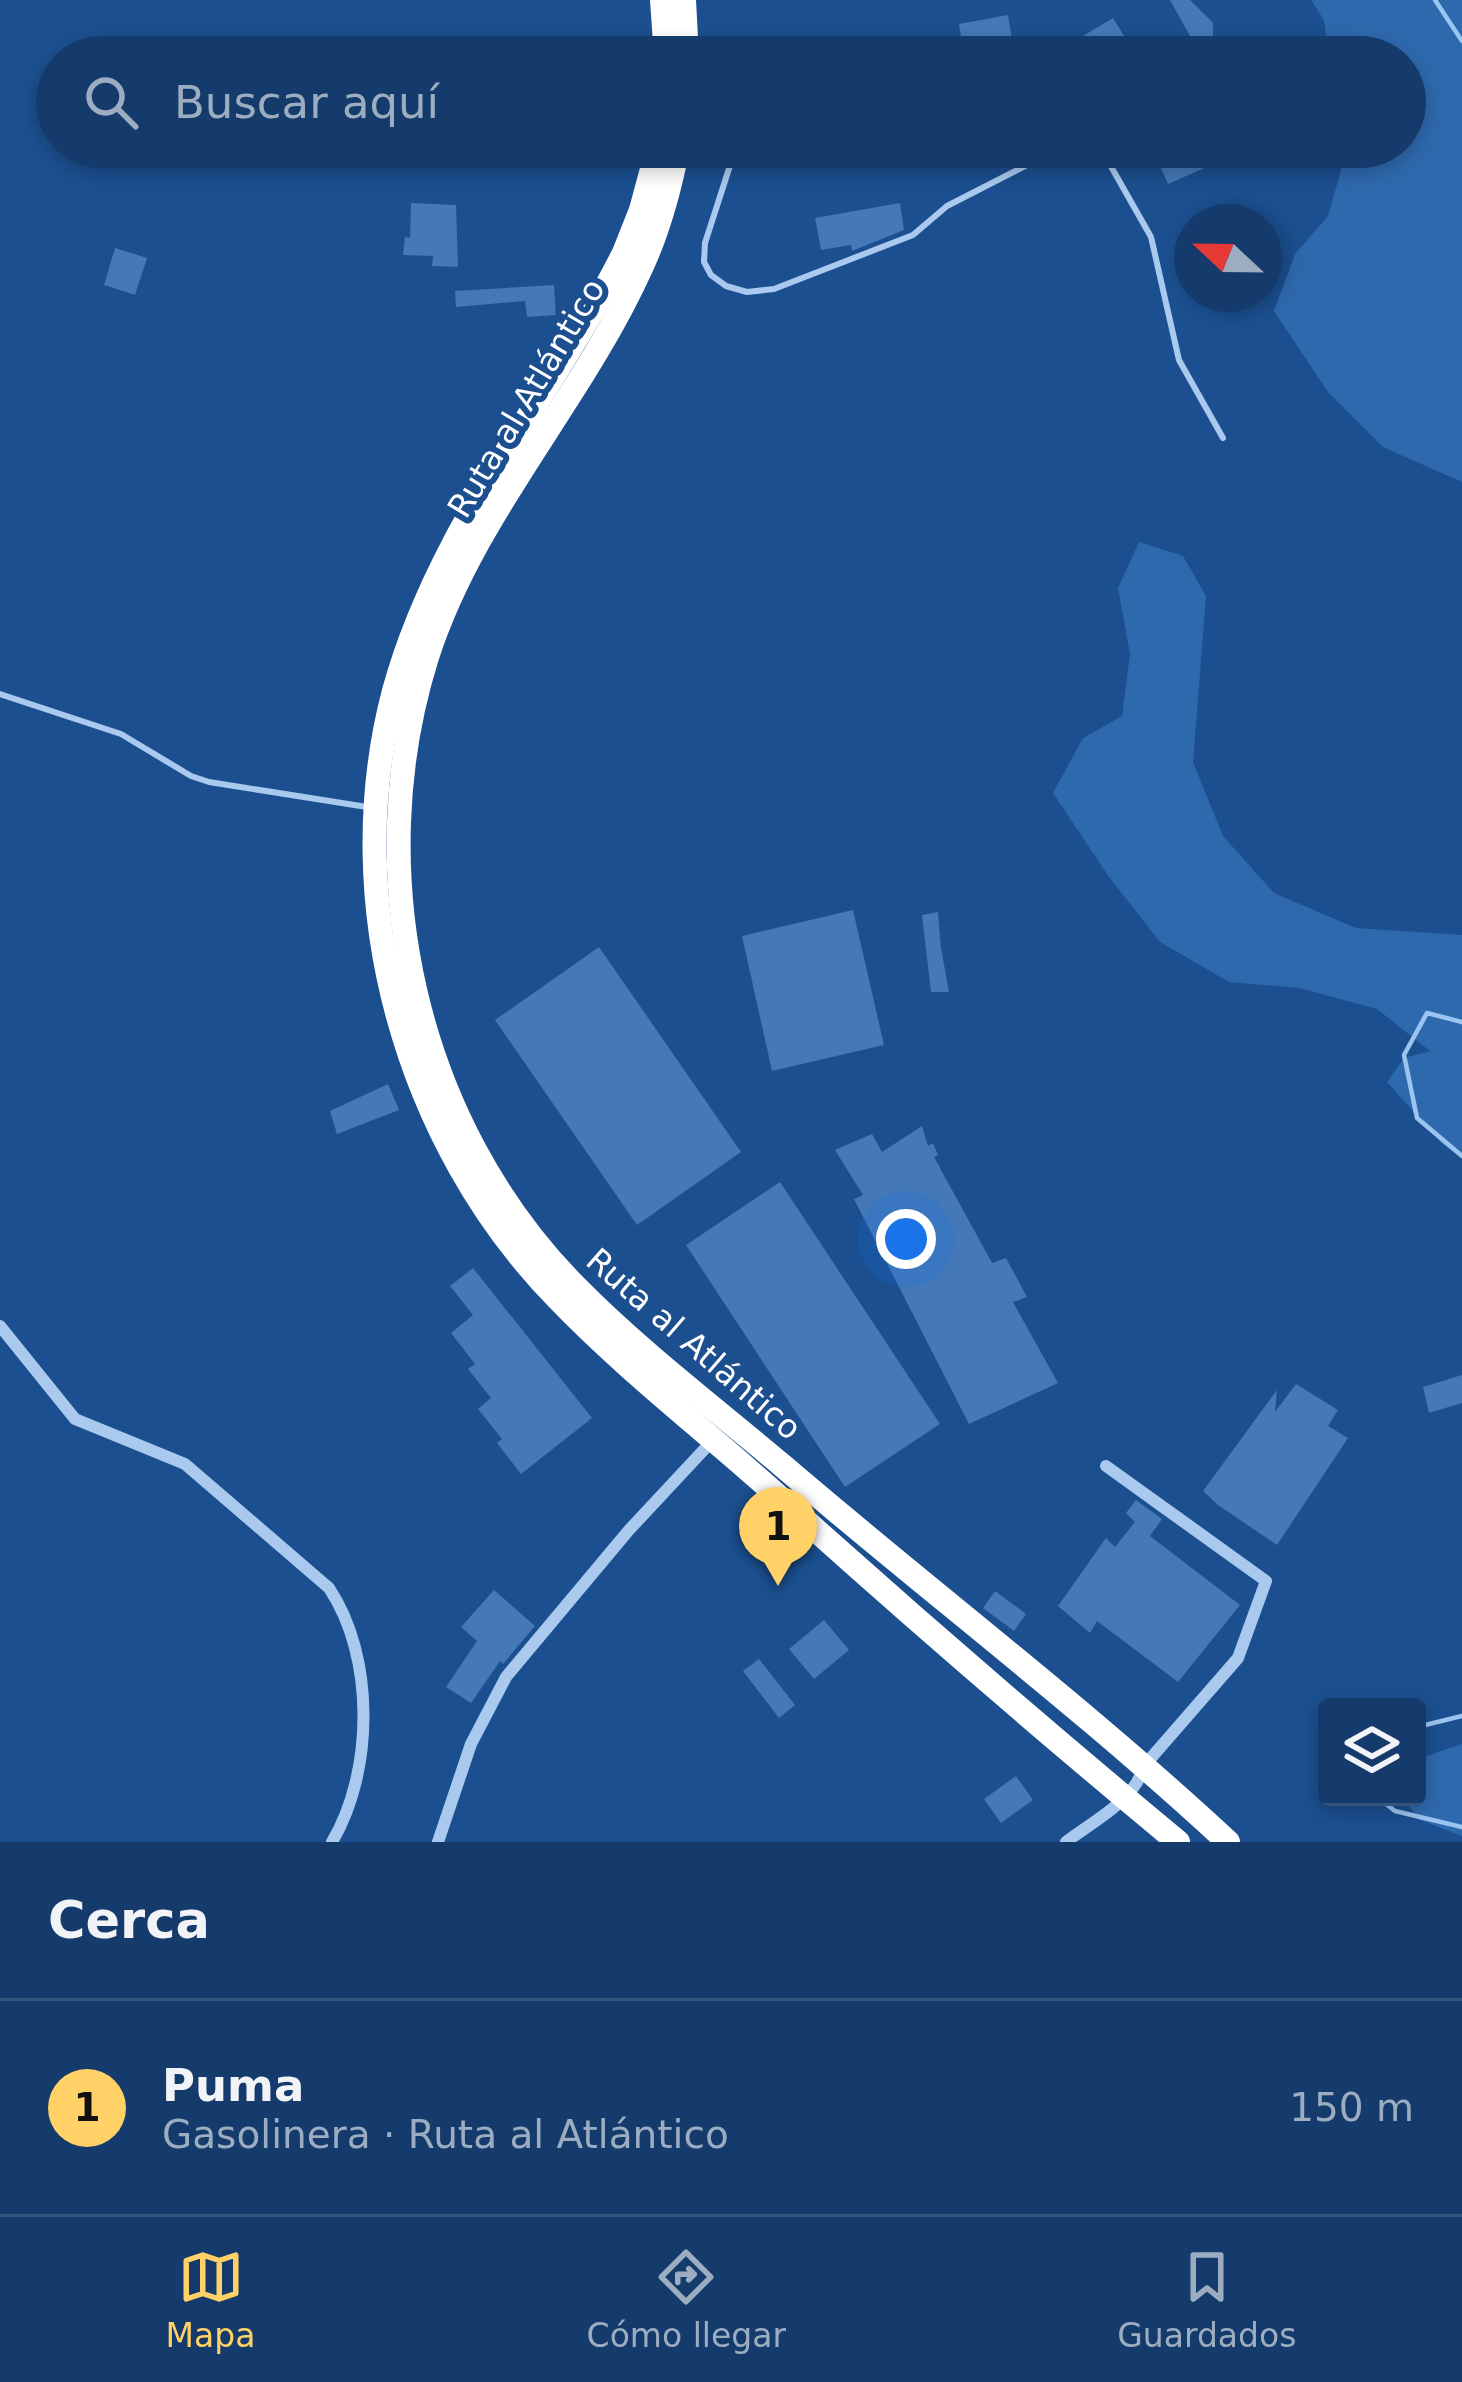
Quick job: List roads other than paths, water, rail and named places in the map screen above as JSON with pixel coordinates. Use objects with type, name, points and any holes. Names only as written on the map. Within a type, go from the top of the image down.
[{"type":"highway","points":[[662,0],[674,36]]},
{"type":"highway","points":[[681,36],[684,0]]},
{"type":"highway","name":"Ruta al Atlántico","points":[[652,168],[641,210],[605,291],[455,537],[421,609],[393,697],[377,808],[381,917],[404,1040],[445,1141],[478,1202],[558,1299],[891,1597],[1178,1842]]},
{"type":"highway","name":"Ruta al Atlántico","points":[[674,168],[641,270],[467,561],[428,656],[406,743],[399,798],[404,928],[425,1034],[464,1132],[531,1236],[572,1283],[628,1337],[1144,1766],[1228,1842]]},
{"type":"highway","points":[[891,1597],[888,1582],[894,1576],[903,1577],[989,1652],[1029,1672]]},
{"type":"street","points":[[0,1327],[76,1419],[185,1464],[329,1588],[343,1608],[357,1660],[363,1737],[352,1798],[332,1842]]},
{"type":"street","points":[[438,1842],[471,1744],[506,1676],[629,1530],[714,1439]]},
{"type":"street","points":[[1066,1842],[1126,1797],[1144,1766],[1238,1658],[1266,1581],[1106,1466]]},
{"type":"lane","points":[[729,168],[705,243],[704,262],[711,275],[726,286],[747,292],[774,289],[913,235],[946,206],[1021,168]]},
{"type":"lane","points":[[1112,168],[1151,237],[1179,360],[1223,438]]},
{"type":"lane","points":[[0,694],[121,734],[209,782],[377,808]]},
{"type":"waterway","points":[[1435,0],[1462,41]]},
{"type":"waterway","points":[[1462,1022],[1427,1013],[1404,1055],[1417,1118],[1462,1156]]},
{"type":"waterway","points":[[1426,1725],[1462,1716]]},
{"type":"waterway","points":[[1389,1806],[1462,1827]]},
{"type":"place","name":"Puma","points":[[778,1586]]}]
